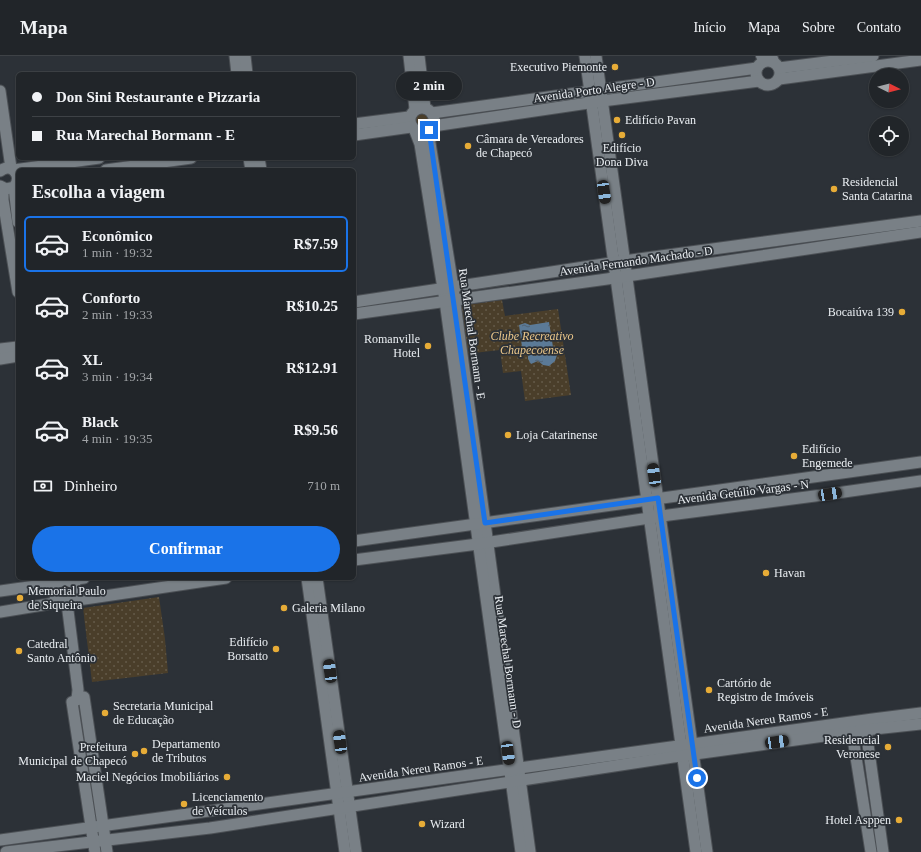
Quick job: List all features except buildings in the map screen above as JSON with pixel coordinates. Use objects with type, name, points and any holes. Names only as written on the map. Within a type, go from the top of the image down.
[{"type":"street","points":[[235,56],[237,72]]},
{"type":"street","points":[[245,56],[247,72]]},
{"type":"street","name":"Rua Marechal Bormann - E","points":[[409,56],[418,117],[420,144],[448,288],[480,523]]},
{"type":"street","name":"Rua Marechal Bormann - E","points":[[418,117],[419,56]]},
{"type":"street","points":[[584,56],[595,90],[597,102],[688,750],[707,852]]},
{"type":"street","points":[[595,90],[596,56]]},
{"type":"street","name":"Avenida Porto Alegre - D","points":[[356,124],[418,117],[770,65],[873,56]]},
{"type":"street","name":"Avenida Porto Alegre - D","points":[[770,65],[921,60]]},
{"type":"street","points":[[759,81],[756,77],[770,65]]},
{"type":"street","name":"Avenida Porto Alegre - D","points":[[418,117],[425,132],[431,128],[597,102],[759,81],[764,84],[771,85],[770,65]]},
{"type":"street","points":[[0,92],[5,169]]},
{"type":"street","name":"Rua Marechal Bormann - E","points":[[418,117],[434,122],[431,128],[430,142],[444,264]]},
{"type":"street","name":"Avenida Porto Alegre - D","points":[[356,134],[418,117]]},
{"type":"street","points":[[5,169],[81,160]]},
{"type":"street","points":[[112,166],[171,160]]},
{"type":"street","points":[[5,169],[16,176]]},
{"type":"street","points":[[10,186],[16,213]]},
{"type":"street","points":[[10,186],[5,212],[16,280]]},
{"type":"street","name":"Avenida Fernando Machado - D","points":[[356,302],[619,262],[921,221]]},
{"type":"street","name":"Avenida Fernando Machado - D","points":[[356,314],[621,277],[921,232]]},
{"type":"street","points":[[0,349],[16,347]]},
{"type":"street","points":[[0,359],[16,356]]},
{"type":"street","name":"Avenida Getúlio Vargas - N","points":[[356,541],[921,462]]},
{"type":"street","name":"Avenida Getúlio Vargas - N","points":[[356,560],[921,481]]},
{"type":"street","name":"Rua Marechal Bormann - D","points":[[480,523],[514,769],[530,852]]},
{"type":"street","points":[[63,580],[54,588],[54,594],[56,599],[66,602]]},
{"type":"street","points":[[0,592],[63,580],[74,585],[76,588],[76,595],[66,602]]},
{"type":"street","points":[[0,612],[213,580]]},
{"type":"street","points":[[307,580],[342,793]]},
{"type":"street","points":[[317,580],[342,793],[344,852]]},
{"type":"street","points":[[66,602],[78,690],[77,699]]},
{"type":"street","points":[[94,846],[72,702],[84,697],[107,852]]},
{"type":"street","name":"Avenida Nereu Ramos - E","points":[[6,852],[94,846],[105,839],[210,828],[343,809],[516,781],[864,720],[921,713]]},
{"type":"street","name":"Avenida Nereu Ramos - E","points":[[0,840],[514,769],[921,724]]},
{"type":"street","points":[[866,730],[883,852]]},
{"type":"street","points":[[852,732],[871,852]]},
{"type":"street","points":[[688,750],[696,852]]},
{"type":"street","points":[[856,755],[869,753]]},
{"type":"street","name":"Rua Marechal Bormann - D","points":[[516,781],[521,852]]},
{"type":"street","points":[[343,809],[354,837],[356,852]]},
{"type":"green space","points":[[422,112],[428,114],[430,120],[428,126],[422,128],[416,126],[414,120],[416,114]]},
{"type":"green space","name":"Clube Recreativo Chapecoense","points":[[502,300],[505,316],[558,309],[571,395],[525,401],[521,371],[503,373],[500,350],[465,354],[459,306]]},
{"type":"green space","points":[[64,585],[69,587],[71,592],[69,597],[64,599],[59,597],[57,592],[59,587]]},
{"type":"green space","points":[[159,597],[168,673],[92,682],[83,608]]},
{"type":"water","points":[[549,322],[553,347],[557,355],[555,361],[549,366],[543,365],[538,361],[531,364],[527,355],[531,352],[536,356],[538,354],[536,349],[522,347],[519,325],[525,323],[530,325]]},
{"type":"place","name":"Executivo Piemonte","points":[[615,67]]},
{"type":"place","name":"Edifício Pavan","points":[[617,120]]},
{"type":"place","name":"Edifício Dona Diva","points":[[622,135]]},
{"type":"place","name":"Câmara de Vereadores de Chapecó","points":[[468,146]]},
{"type":"place","name":"Residencial Santa Catarina","points":[[834,189]]},
{"type":"place","name":"Bocaiúva 139","points":[[902,312]]},
{"type":"place","name":"Romanville Hotel","points":[[428,346]]},
{"type":"place","name":"Loja Catarinense","points":[[508,435]]},
{"type":"place","name":"Edifício Engemede","points":[[794,456]]},
{"type":"place","name":"Havan","points":[[766,573]]},
{"type":"place","name":"Memorial Paulo de Siqueira","points":[[20,598]]},
{"type":"place","name":"Galeria Milano","points":[[284,608]]},
{"type":"place","name":"Edifício Borsatto","points":[[276,649]]},
{"type":"place","name":"Catedral Santo Antônio","points":[[19,651]]},
{"type":"place","name":"Cartório de Registro de Imóveis","points":[[709,690]]},
{"type":"place","name":"Secretaria Municipal de Educação","points":[[105,713]]},
{"type":"place","name":"Residencial Veronese","points":[[888,747]]},
{"type":"place","name":"Departamento de Tributos","points":[[144,751]]},
{"type":"place","name":"Prefeitura Municipal de Chapecó","points":[[135,754]]},
{"type":"place","name":"Maciel Negócios Imobiliários","points":[[227,777]]},
{"type":"place","name":"Licenciamento de Veículos","points":[[184,804]]},
{"type":"place","name":"Hotel Asppen","points":[[899,820]]},
{"type":"place","name":"Wizard","points":[[422,824]]},
{"type":"route","points":[[429,130],[485,523],[658,498],[697,778]]}]
